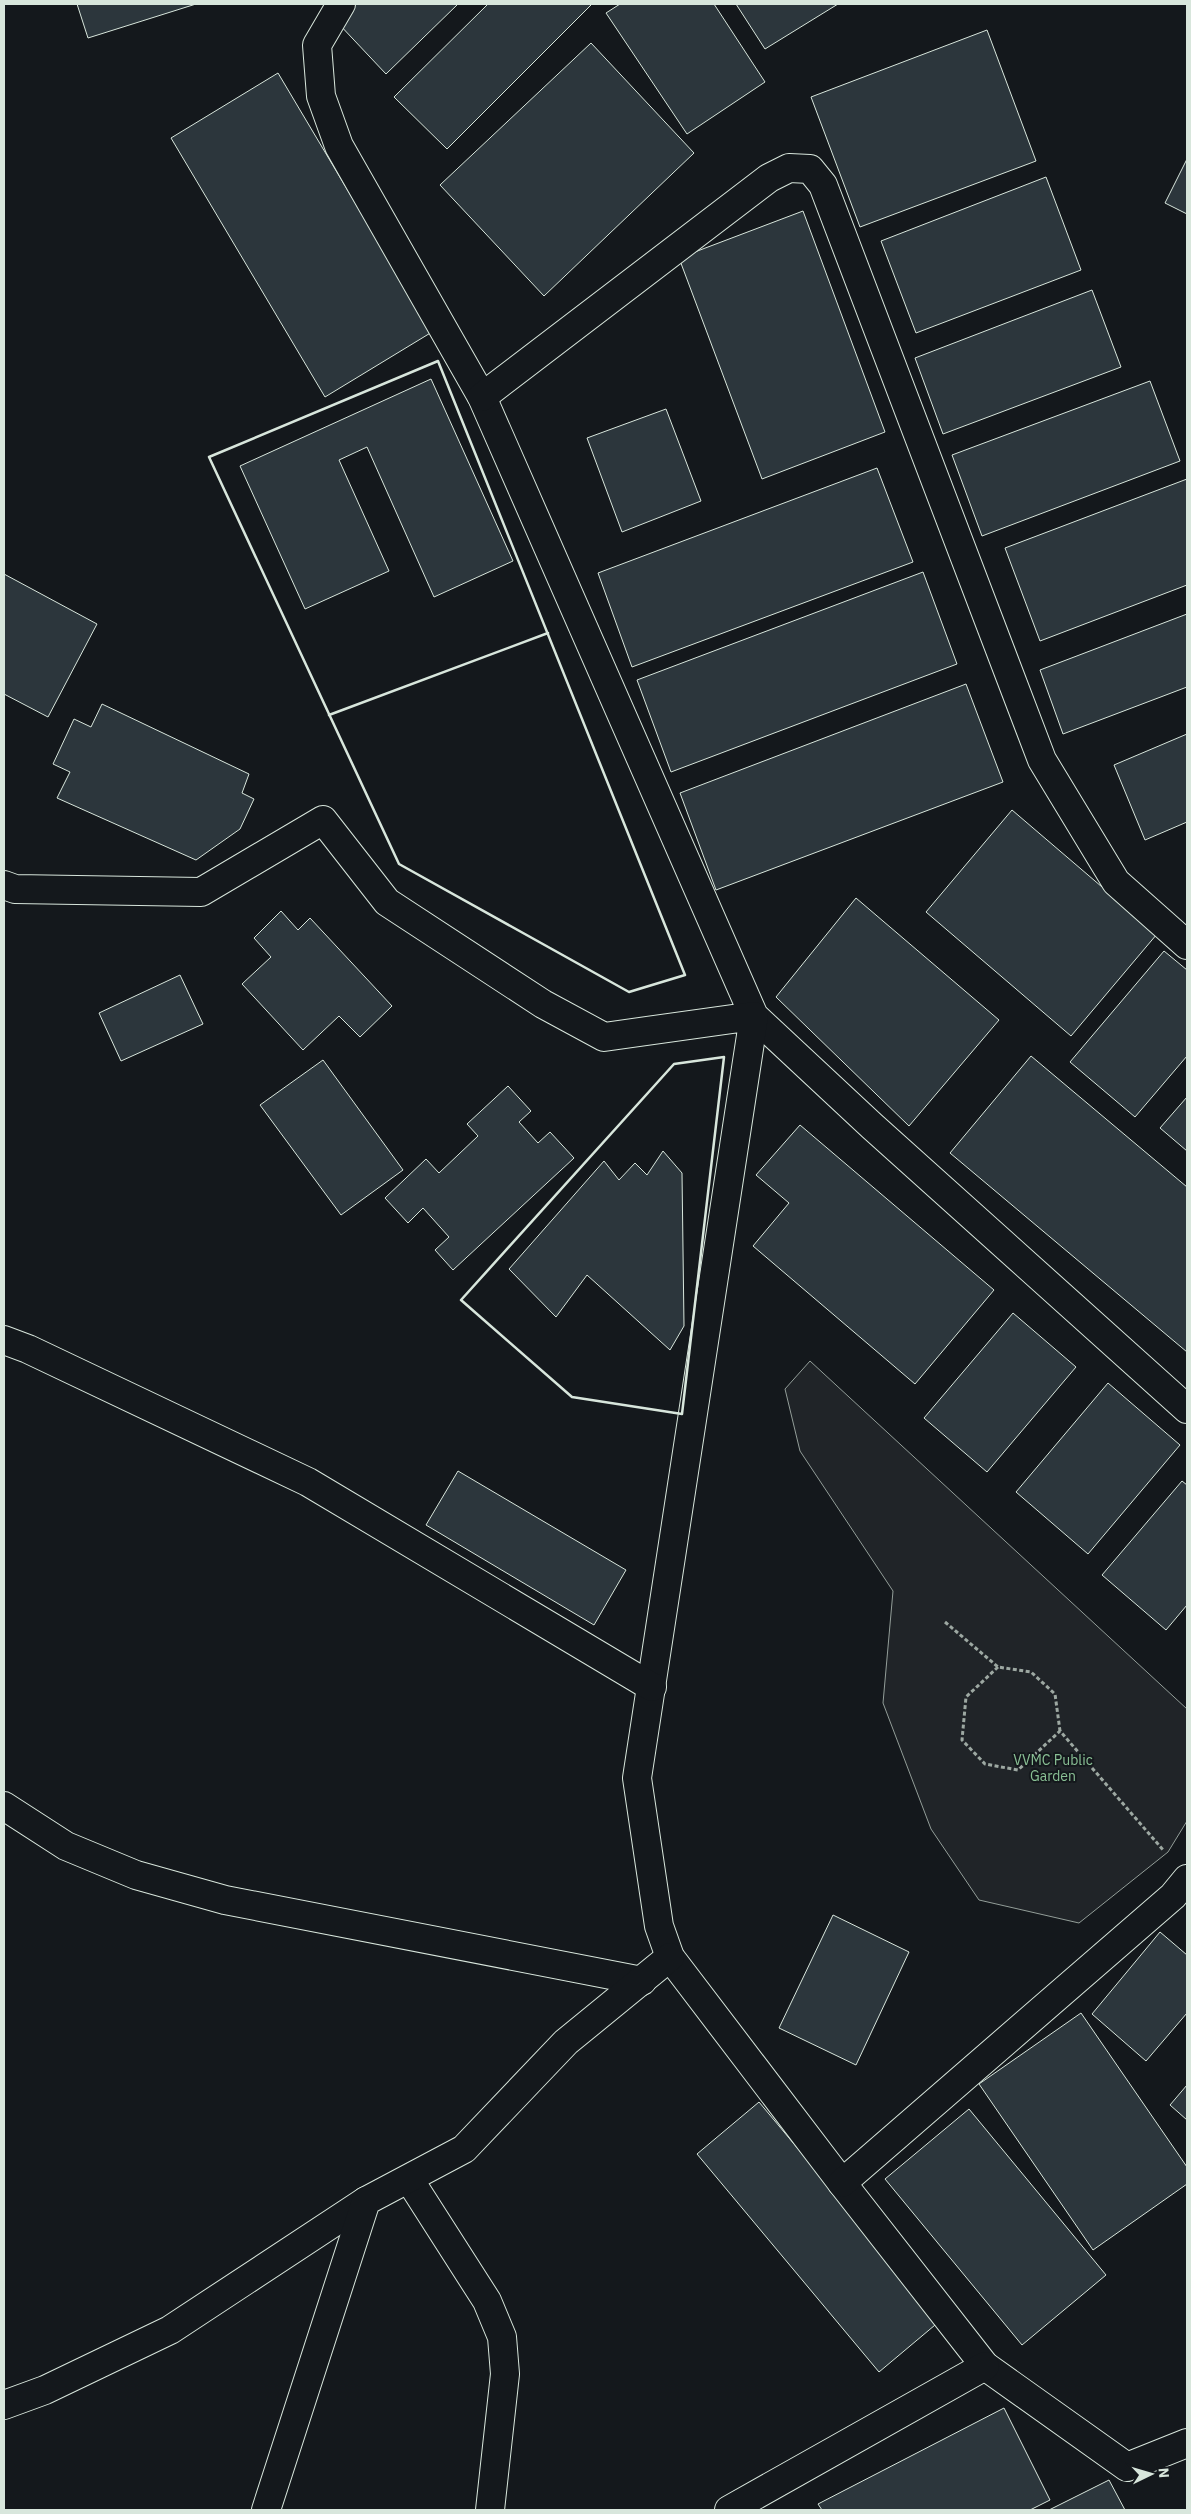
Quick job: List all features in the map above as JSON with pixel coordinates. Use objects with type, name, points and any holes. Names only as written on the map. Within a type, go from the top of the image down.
[{"type":"street","points":[[341,4],[317,46],[321,96],[339,146],[482,397],[754,1016],[1187,1409]]},
{"type":"street","points":[[482,397],[769,178],[789,168],[810,169],[823,185],[1042,760],[1116,882],[1187,945]]},
{"type":"street","points":[[4,885],[15,889],[201,892],[323,820],[387,902],[543,1004],[604,1037],[754,1016]]},
{"type":"street","points":[[754,1016],[637,1778],[659,1926],[670,1957],[842,2183],[985,2366],[1127,2466],[1187,2443]]},
{"type":"street","points":[[4,1340],[28,1349],[308,1482],[652,1687]]},
{"type":"street","points":[[4,1806],[66,1846],[136,1876],[216,1898],[642,1981]]},
{"type":"street","points":[[842,2183],[1182,1895]]},
{"type":"street","points":[[4,2404],[45,2390],[170,2330],[366,2201],[464,2149],[566,2042],[670,1957]]},
{"type":"street","points":[[409,2179],[487,2301],[502,2337],[505,2374],[490,2510]]},
{"type":"street","points":[[266,2510],[366,2201]]},
{"type":"street","points":[[729,2510],[985,2366]]},
{"type":"path","points":[[945,1622],[998,1667],[1031,1672],[1055,1694],[1060,1731],[1168,1856]]},
{"type":"path","points":[[998,1667],[966,1697],[962,1740],[985,1764],[1018,1770],[1060,1731]]},
{"type":"green space","name":"VVMC Public Garden","points":[[810,1361],[1187,1709],[1187,1821],[1168,1852],[1079,1923],[979,1900],[931,1829],[883,1703],[893,1591],[800,1451],[785,1389]]},
{"type":"building","points":[[77,4],[196,4],[88,38]]},
{"type":"building","points":[[355,4],[458,4],[386,74],[337,22]]},
{"type":"building","points":[[488,4],[592,4],[447,149],[394,97]]},
{"type":"building","points":[[620,4],[714,4],[765,82],[687,134],[606,13]]},
{"type":"building","points":[[736,4],[838,4],[765,49]]},
{"type":"building","points":[[987,30],[1036,161],[860,227],[811,97]]},
{"type":"building","points":[[591,43],[694,153],[544,296],[440,185]]},
{"type":"building","points":[[278,73],[432,332],[325,397],[171,138]]},
{"type":"building","points":[[1187,159],[1187,214],[1165,203]]},
{"type":"building","points":[[1046,177],[1081,270],[916,333],[881,241]]},
{"type":"building","points":[[803,211],[885,432],[762,479],[679,258]]},
{"type":"building","points":[[1092,290],[1121,367],[943,434],[915,358]]},
{"type":"building","points":[[431,379],[513,561],[434,597],[367,447],[339,460],[389,571],[305,609],[240,466]]},
{"type":"building","points":[[1150,381],[1180,461],[982,536],[952,455]]},
{"type":"building","points":[[666,409],[701,501],[622,532],[587,438]]},
{"type":"building","points":[[877,468],[913,562],[632,667],[598,573]]},
{"type":"building","points":[[1187,479],[1187,585],[1040,641],[1005,548]]},
{"type":"building","points":[[923,572],[957,664],[671,772],[637,680]]},
{"type":"building","points":[[4,574],[97,624],[48,717],[4,694]]},
{"type":"building","points":[[1187,614],[1187,687],[1063,734],[1040,670]]},
{"type":"building","points":[[966,684],[1003,782],[716,890],[680,793]]},
{"type":"building","points":[[102,704],[249,774],[242,793],[254,799],[240,829],[196,860],[57,798],[70,772],[53,764],[74,719],[91,727]]},
{"type":"building","points":[[1187,734],[1187,822],[1145,840],[1114,765]]},
{"type":"building","points":[[1012,810],[1157,934],[1071,1036],[926,912]]},
{"type":"building","points":[[856,898],[999,1020],[909,1126],[776,997]]},
{"type":"building","points":[[281,911],[298,930],[310,918],[392,1006],[360,1037],[339,1016],[303,1050],[242,984],[271,957],[254,938]]},
{"type":"building","points":[[1164,951],[1187,970],[1187,1056],[1135,1117],[1070,1062]]},
{"type":"building","points":[[180,975],[203,1024],[121,1061],[99,1013]]},
{"type":"building","points":[[1031,1056],[1187,1187],[1187,1352],[950,1153]]},
{"type":"building","points":[[323,1060],[403,1170],[341,1215],[260,1105]]},
{"type":"building","points":[[508,1086],[531,1111],[519,1122],[538,1143],[550,1132],[574,1158],[453,1270],[435,1250],[449,1237],[423,1208],[408,1223],[385,1198],[426,1159],[439,1173],[478,1136],[467,1124]]},
{"type":"building","points":[[1187,1097],[1187,1151],[1160,1128]]},
{"type":"building","points":[[800,1125],[994,1290],[915,1384],[753,1246],[789,1203],[756,1175]]},
{"type":"building","points":[[663,1151],[682,1173],[684,1326],[670,1350],[587,1275],[556,1317],[509,1269],[604,1161],[619,1180],[635,1163],[647,1175]]},
{"type":"building","points":[[1013,1313],[1076,1367],[987,1472],[924,1418]]},
{"type":"building","points":[[1108,1383],[1180,1445],[1088,1554],[1016,1492]]},
{"type":"building","points":[[458,1471],[626,1570],[594,1625],[426,1525]]},
{"type":"building","points":[[1182,1481],[1187,1485],[1187,1605],[1166,1630],[1102,1575]]},
{"type":"building","points":[[833,1915],[909,1952],[856,2065],[779,2028]]},
{"type":"building","points":[[1160,1932],[1187,1955],[1187,2013],[1146,2061],[1092,2014]]},
{"type":"building","points":[[1081,2013],[1187,2167],[1187,2184],[1093,2250],[979,2084]]},
{"type":"building","points":[[1187,2085],[1187,2120],[1170,2105]]},
{"type":"building","points":[[759,2102],[941,2320],[879,2372],[697,2154]]},
{"type":"building","points":[[969,2109],[1106,2275],[1022,2345],[885,2179]]},
{"type":"building","points":[[1004,2408],[1050,2500],[1030,2510],[822,2510],[818,2504]]},
{"type":"building","points":[[1109,2480],[1125,2510],[1049,2510]]},
{"type":"wall","points":[[438,361],[685,975],[629,992],[399,864],[209,457],[438,361]]},
{"type":"wall","points":[[329,715],[548,633]]},
{"type":"wall","points":[[724,1057],[682,1414],[572,1397],[461,1300],[674,1064],[724,1057]]}]
